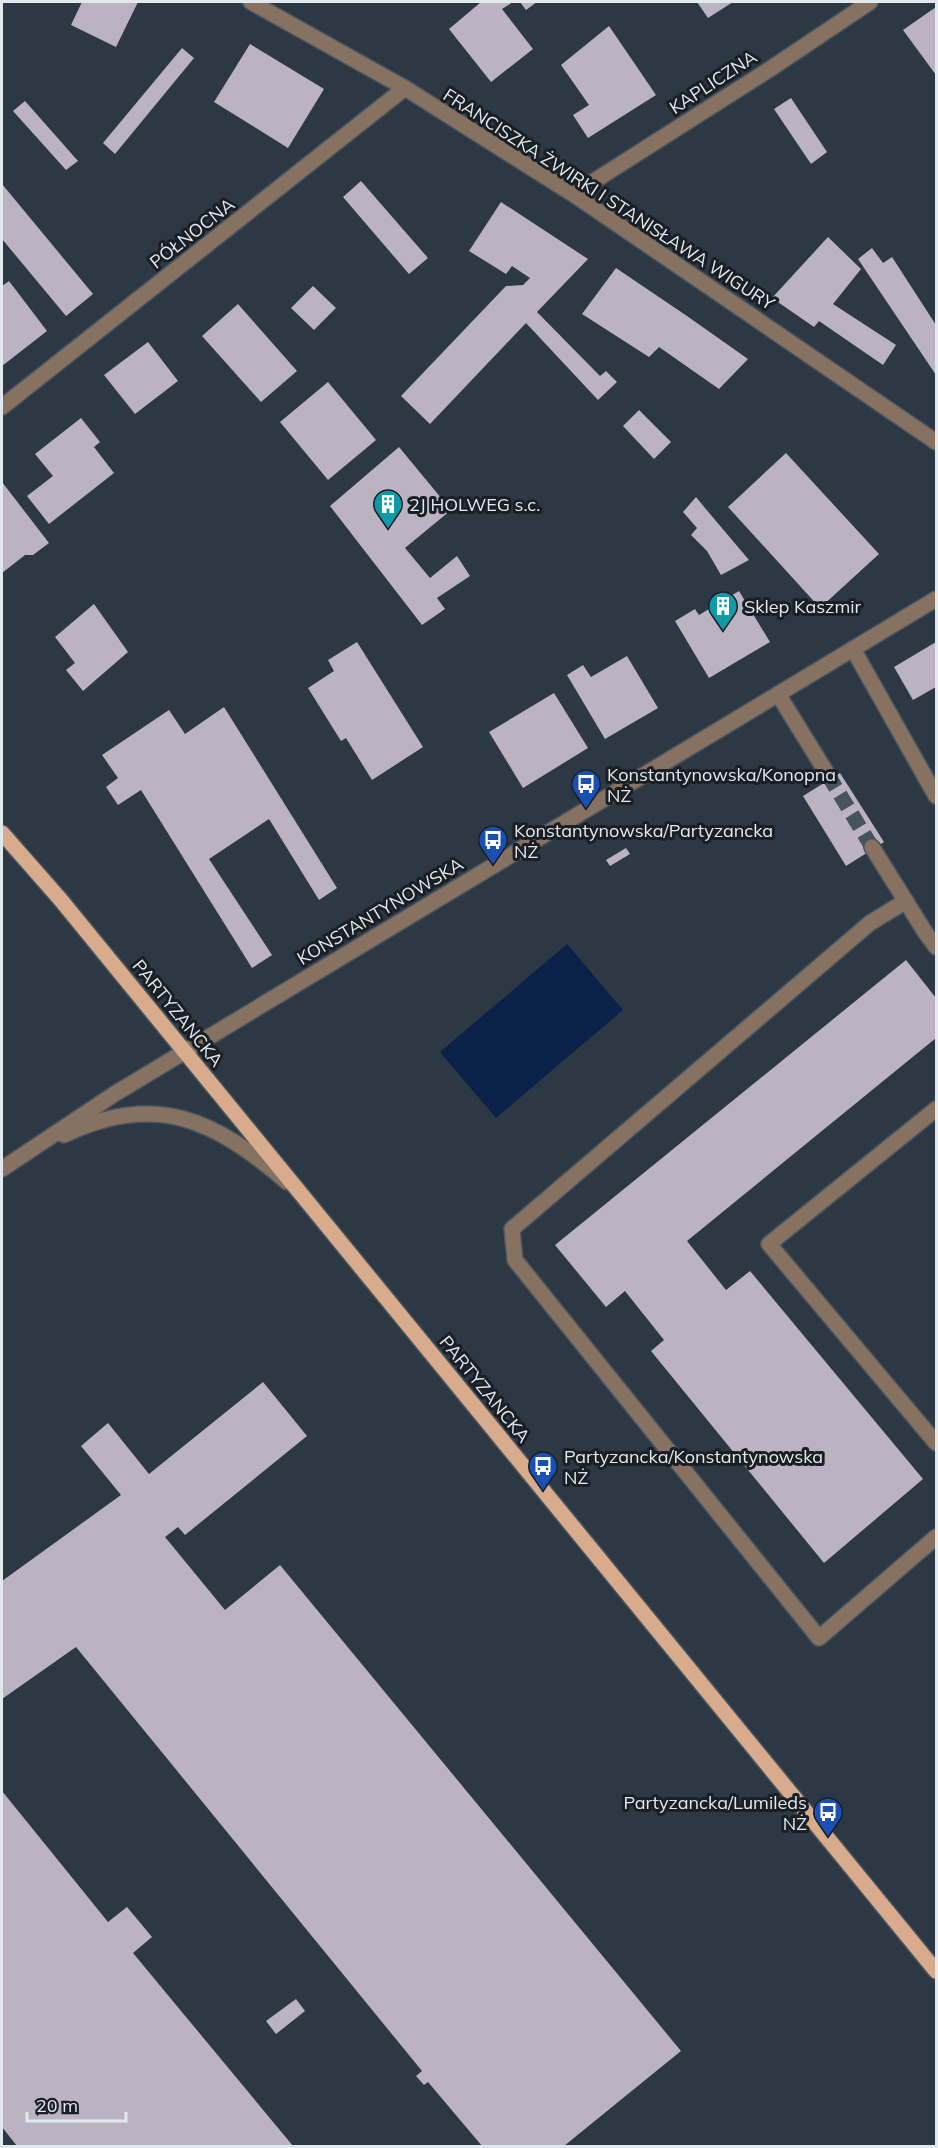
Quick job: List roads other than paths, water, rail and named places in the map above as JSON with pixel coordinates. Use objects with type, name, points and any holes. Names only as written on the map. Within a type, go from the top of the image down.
[{"type":"main road","name":"PARTYZANCKA","points":[[2,833],[47,884],[185,1052],[936,1971]]},
{"type":"street","name":"FRANCISZKA ŻWIRKI I STANISŁAWA WIGURY","points":[[251,2],[405,88],[579,198],[936,442]]},
{"type":"street","name":"KAPLICZNA","points":[[579,198],[591,183],[870,2]]},
{"type":"street","name":"PÓŁNOCNA","points":[[2,407],[405,88]]},
{"type":"street","name":"KONSTANTYNOWSKA","points":[[2,1169],[185,1052],[936,599]]},
{"type":"street","points":[[853,649],[936,796]]},
{"type":"street","points":[[778,694],[828,775]]},
{"type":"street","points":[[872,847],[936,947]]},
{"type":"street","points":[[906,901],[870,923],[512,1229],[515,1260],[819,1638],[936,1538]]},
{"type":"street","points":[[936,1109],[769,1244],[936,1443]]},
{"type":"street","points":[[26,1152],[98,1123],[127,1115],[165,1114],[182,1117],[216,1133],[276,1173],[303,1196]]},
{"type":"water","points":[[567,944],[623,1010],[496,1118],[440,1052]]},
{"type":"tunnel","points":[[828,775],[872,847]]},
{"type":"place","name":"2J HOLWEG s.c.","points":[[388,530]]},
{"type":"place","name":"Sklep Kaszmir","points":[[723,632]]},
{"type":"place","name":"Konstantynowska/Konopna NŻ","points":[[586,810]]},
{"type":"place","name":"Konstantynowska/Partyzancka NŻ","points":[[493,866]]},
{"type":"place","name":"Partyzancka/Konstantynowska NŻ","points":[[543,1492]]},
{"type":"place","name":"Partyzancka/Lumileds NŻ","points":[[828,1838]]}]
